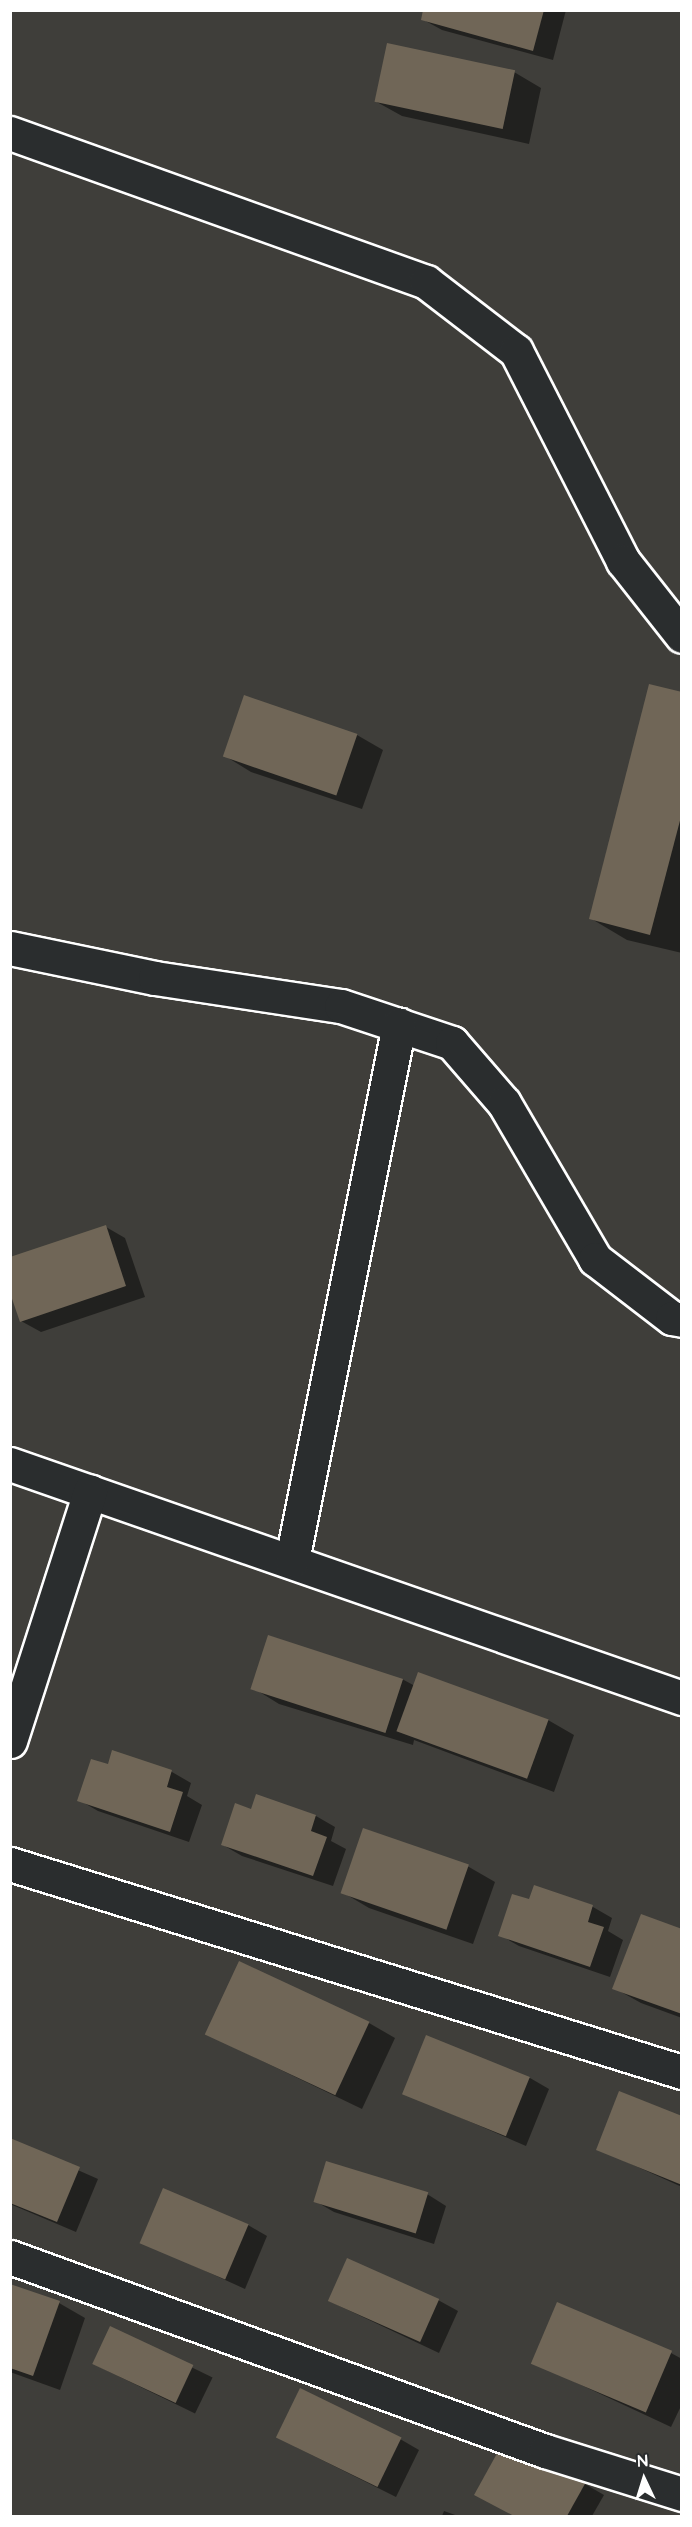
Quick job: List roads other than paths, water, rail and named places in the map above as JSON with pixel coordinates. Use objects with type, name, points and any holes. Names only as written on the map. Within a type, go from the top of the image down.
[{"type":"street","points":[[10,133],[426,282],[516,351],[623,561],[681,636]]},
{"type":"street","points":[[10,948],[154,978],[341,1006],[452,1043],[504,1103],[595,1259],[672,1318],[681,1320]]},
{"type":"street","points":[[292,1560],[399,1025]]},
{"type":"street","points":[[10,1464],[292,1560],[681,1698]]},
{"type":"street","points":[[10,1741],[90,1492]]},
{"type":"street","points":[[10,1864],[681,2072]]},
{"type":"street","points":[[10,2257],[545,2451],[681,2494]]}]
